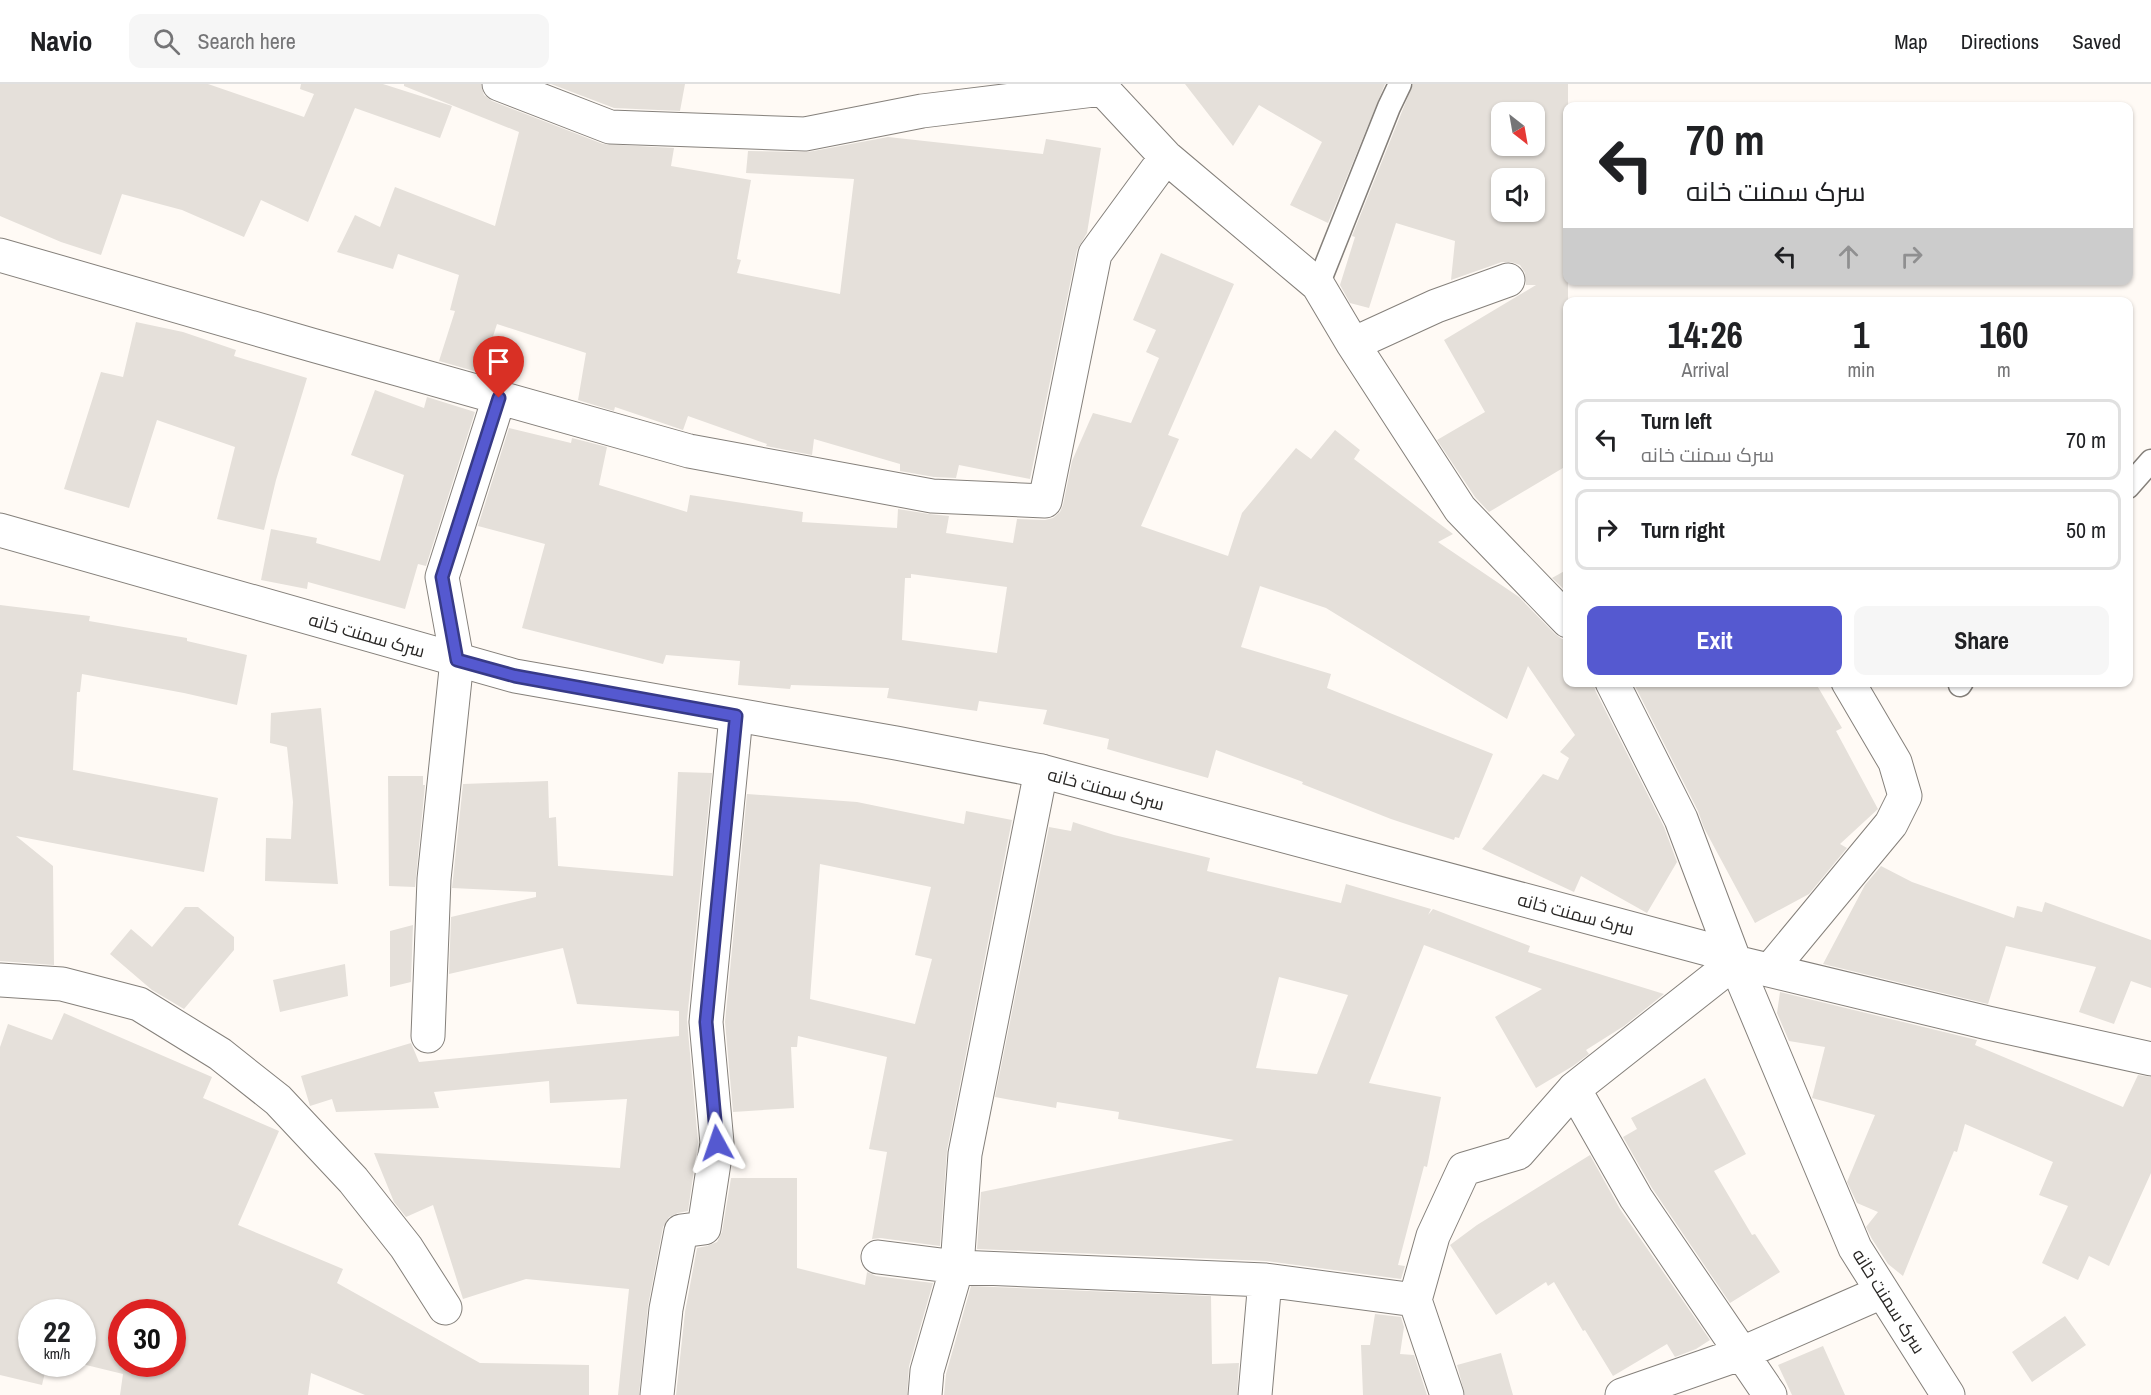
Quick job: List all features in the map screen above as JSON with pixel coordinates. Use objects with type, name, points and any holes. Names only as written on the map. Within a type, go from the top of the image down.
[{"type":"street","points":[[499,84],[610,127],[805,134],[922,111],[1100,86],[1166,157],[1318,285],[1353,345],[1460,509],[1563,616]]},
{"type":"street","points":[[0,255],[700,453],[932,496],[1045,501],[1095,254],[1166,157]]},
{"type":"street","points":[[1353,345],[1436,306],[1508,280]]},
{"type":"street","points":[[428,1036],[434,879],[457,660],[442,577],[499,398]]},
{"type":"street","name":"سرک سمنت خانه","points":[[0,530],[515,676],[1041,771],[1719,952],[1735,962],[1855,1248],[1948,1395]]},
{"type":"street","points":[[1615,687],[1681,819],[1735,962]]},
{"type":"street","points":[[1771,969],[1891,824],[1905,796],[1895,762],[1851,687]]},
{"type":"street","points":[[657,1395],[666,1309],[681,1231],[704,1228],[717,1143],[706,1022],[736,716]]},
{"type":"street","points":[[925,1395],[927,1371],[957,1267],[965,1154],[1041,771]]},
{"type":"street","points":[[1447,1395],[1415,1300],[1433,1236],[1464,1169],[1518,1153],[1574,1089],[1735,962],[1988,1023],[2151,1059]]},
{"type":"street","points":[[0,980],[62,984],[139,1004],[220,1054],[278,1100],[353,1180],[406,1247],[446,1308]]},
{"type":"street","points":[[1574,1089],[1636,1198],[1770,1395]]},
{"type":"street","points":[[878,1257],[957,1267],[1265,1280],[1415,1300]]},
{"type":"street","points":[[1255,1395],[1265,1280]]},
{"type":"street","points":[[1622,1395],[1740,1354],[1882,1292]]},
{"type":"lane","points":[[1318,285],[1389,106],[1400,84]]},
{"type":"lane","points":[[2133,481],[2151,461]]},
{"type":"building","points":[[0,84],[208,84],[304,117],[314,94],[300,89],[301,84],[383,84],[452,106],[440,138],[355,108],[308,222],[261,200],[244,237],[182,210],[122,194],[101,255],[61,242],[0,216]]},
{"type":"building","points":[[404,84],[481,84],[484,95],[492,101],[603,144],[674,148],[671,166],[751,180],[737,259],[741,260],[737,273],[840,294],[854,179],[746,173],[748,151],[808,152],[888,137],[1043,154],[1046,139],[1101,148],[1087,233],[1077,250],[1030,479],[959,465],[956,478],[934,477],[900,471],[900,464],[814,439],[812,455],[766,446],[767,444],[688,416],[683,430],[615,407],[614,411],[578,400],[586,353],[497,324],[481,373],[439,361],[455,311],[450,310],[459,275],[398,254],[393,269],[337,252],[355,215],[380,227],[395,187],[495,226],[519,132],[404,86]]},
{"type":"building","points":[[551,84],[685,84],[680,111],[614,108]]},
{"type":"building","points":[[1185,84],[1385,84],[1328,223],[1290,205],[1322,142],[1259,105],[1233,146]]},
{"type":"building","points":[[1413,84],[1568,84],[1568,102],[1563,102],[1563,285],[1568,285],[1568,297],[1563,297],[1563,468],[1489,512],[1475,497],[1437,440],[1485,412],[1444,340],[1536,285],[1526,285],[1525,273],[1520,265],[1502,262],[1451,280],[1455,241],[1396,223],[1369,308],[1350,303],[1340,285],[1355,237],[1352,236]]},
{"type":"building","points":[[1161,253],[1234,284],[1168,435],[1179,439],[1141,526],[1228,556],[1242,513],[1296,448],[1311,459],[1335,430],[1360,450],[1354,459],[1453,534],[1438,542],[1519,597],[1555,634],[1563,639],[1563,687],[1595,687],[1664,827],[1677,862],[1647,913],[1581,876],[1574,892],[1482,849],[1543,774],[1558,780],[1569,758],[1560,752],[1575,735],[1528,666],[1507,719],[1326,608],[1260,586],[1241,647],[1331,674],[1327,688],[1493,754],[1459,838],[1455,837],[1454,840],[1391,819],[1302,784],[1303,782],[1216,750],[1208,778],[1107,749],[1109,739],[1043,724],[1047,710],[979,701],[977,711],[887,698],[889,688],[791,685],[790,689],[738,685],[740,661],[666,655],[663,664],[522,628],[545,544],[478,526],[509,428],[571,443],[572,438],[607,447],[599,485],[687,512],[690,495],[803,512],[802,522],[897,528],[898,509],[949,516],[946,533],[1013,543],[1017,519],[1045,520],[1053,518],[1060,512],[1072,461],[1093,413],[1131,423],[1159,358],[1146,352],[1156,330],[1133,320]],"holes":[[[911,574],[1007,587],[997,653],[902,640],[905,578],[911,578]]]},
{"type":"building","points":[[136,322],[183,332],[236,350],[234,356],[307,378],[276,480],[264,530],[217,519],[235,447],[157,420],[129,508],[64,489],[101,372],[123,377]]},
{"type":"building","points":[[375,390],[424,408],[427,397],[475,412],[426,566],[418,564],[405,609],[308,582],[307,589],[261,580],[271,529],[317,538],[316,543],[380,561],[404,475],[351,455]]},
{"type":"building","points":[[1563,572],[1563,588],[1552,578]]},
{"type":"building","points":[[0,605],[90,616],[89,621],[187,638],[187,641],[247,655],[237,705],[82,674],[80,692],[77,692],[73,770],[218,798],[204,872],[16,836],[53,866],[54,965],[0,961]]},
{"type":"building","points":[[1636,687],[1818,687],[1842,728],[1836,731],[1878,809],[1840,844],[1847,848],[1809,894],[1755,923],[1704,828],[1698,811]]},
{"type":"building","points":[[321,708],[338,884],[265,881],[266,838],[291,839],[293,802],[287,747],[270,743],[271,713]]},
{"type":"building","points":[[678,772],[712,773],[687,1020],[698,1142],[688,1211],[669,1217],[663,1227],[648,1306],[639,1395],[618,1395],[629,1289],[526,1279],[463,1299],[433,1205],[406,1217],[394,1202],[374,1153],[620,1168],[627,1099],[550,1103],[549,1081],[434,1092],[439,1108],[336,1112],[332,1099],[310,1106],[301,1076],[411,1043],[419,1062],[679,1036],[679,1011],[577,1004],[563,948],[449,974],[451,917],[536,897],[536,892],[452,888],[463,784],[548,781],[549,818],[556,817],[558,866],[673,876]]},
{"type":"building","points":[[388,776],[423,776],[423,785],[425,785],[415,887],[389,886]]},
{"type":"building","points":[[747,794],[857,802],[964,824],[966,811],[1012,820],[947,1150],[940,1246],[880,1238],[872,1239],[887,1152],[869,1149],[887,1057],[798,1036],[797,1047],[791,1047],[794,1108],[733,1112],[725,1022]],"holes":[[[820,864],[931,887],[915,955],[932,959],[915,1024],[810,999]]]},
{"type":"building","points":[[1073,822],[1114,835],[1210,858],[1207,871],[1341,903],[1346,884],[1431,909],[1428,915],[1433,909],[1530,946],[1528,952],[1664,994],[1624,1026],[1586,1050],[1589,1054],[1573,1066],[1536,1088],[1495,1017],[1542,989],[1424,945],[1369,1083],[1441,1097],[1427,1167],[1424,1166],[1398,1265],[1405,1266],[1401,1279],[1266,1261],[977,1249],[981,1192],[1234,1140],[1118,1119],[1119,1112],[1057,1102],[1056,1108],[995,1097],[1049,827],[1071,831]],"holes":[[[1279,977],[1348,995],[1317,1074],[1256,1068]]]},
{"type":"building","points":[[1881,866],[1912,882],[2014,918],[2017,906],[2042,912],[2045,902],[2151,940],[2151,988],[2131,981],[2114,1024],[2079,1012],[2096,967],[2006,946],[1988,1004],[1823,964],[1865,885]]},
{"type":"building","points":[[185,907],[198,907],[234,937],[234,950],[184,1009],[152,990],[110,954],[131,929],[152,947]]},
{"type":"building","points":[[413,925],[411,982],[390,987],[390,931]]},
{"type":"building","points":[[345,964],[348,996],[280,1012],[273,980]]},
{"type":"building","points":[[1780,992],[1977,1040],[1975,1045],[2123,1107],[2138,1075],[2151,1077],[2151,1173],[2109,1266],[2089,1256],[2078,1280],[2042,1263],[2068,1206],[2039,1195],[2053,1162],[1965,1124],[1957,1152],[1954,1151],[1903,1276],[1888,1264],[1866,1227],[1878,1212],[1857,1203],[1847,1182],[1875,1115],[1812,1098],[1825,1047],[1789,1041],[1777,1013]]},
{"type":"building","points":[[64,1013],[212,1077],[203,1098],[279,1131],[238,1225],[343,1269],[337,1283],[480,1363],[589,1365],[589,1395],[365,1395],[311,1373],[308,1395],[120,1395],[123,1377],[186,1377],[186,1299],[108,1299],[108,1370],[96,1367],[96,1299],[18,1299],[18,1377],[44,1377],[42,1385],[0,1375],[0,1047],[8,1024],[52,1040]]},
{"type":"building","points":[[1705,1078],[1746,1154],[1714,1171],[1752,1235],[1755,1234],[1780,1272],[1730,1303],[1652,1188],[1623,1137],[1637,1129],[1631,1118]]},
{"type":"building","points":[[1590,1155],[1620,1209],[1710,1340],[1696,1349],[1675,1357],[1667,1344],[1613,1376],[1554,1282],[1548,1286],[1546,1282],[1496,1315],[1450,1245],[1477,1225]]},
{"type":"building","points":[[731,1178],[797,1178],[797,1268],[865,1285],[867,1272],[876,1276],[933,1283],[909,1366],[907,1395],[676,1395],[685,1312],[697,1248],[717,1242],[722,1232]]},
{"type":"building","points":[[971,1286],[1211,1296],[1212,1364],[1239,1363],[1237,1395],[944,1395],[946,1374]]},
{"type":"building","points":[[1375,1314],[1401,1317],[1404,1327],[1400,1354],[1414,1355],[1427,1395],[1363,1395],[1361,1345],[1370,1345]]},
{"type":"building","points":[[2065,1316],[2086,1345],[2032,1382],[2012,1352]]},
{"type":"building","points":[[1823,1346],[1845,1395],[1792,1395],[1778,1365]]},
{"type":"building","points":[[1501,1353],[1513,1395],[1465,1395],[1457,1365]]},
{"type":"route","points":[[499,398],[442,577],[457,660],[515,676],[736,716],[706,1022],[717,1143]]}]
